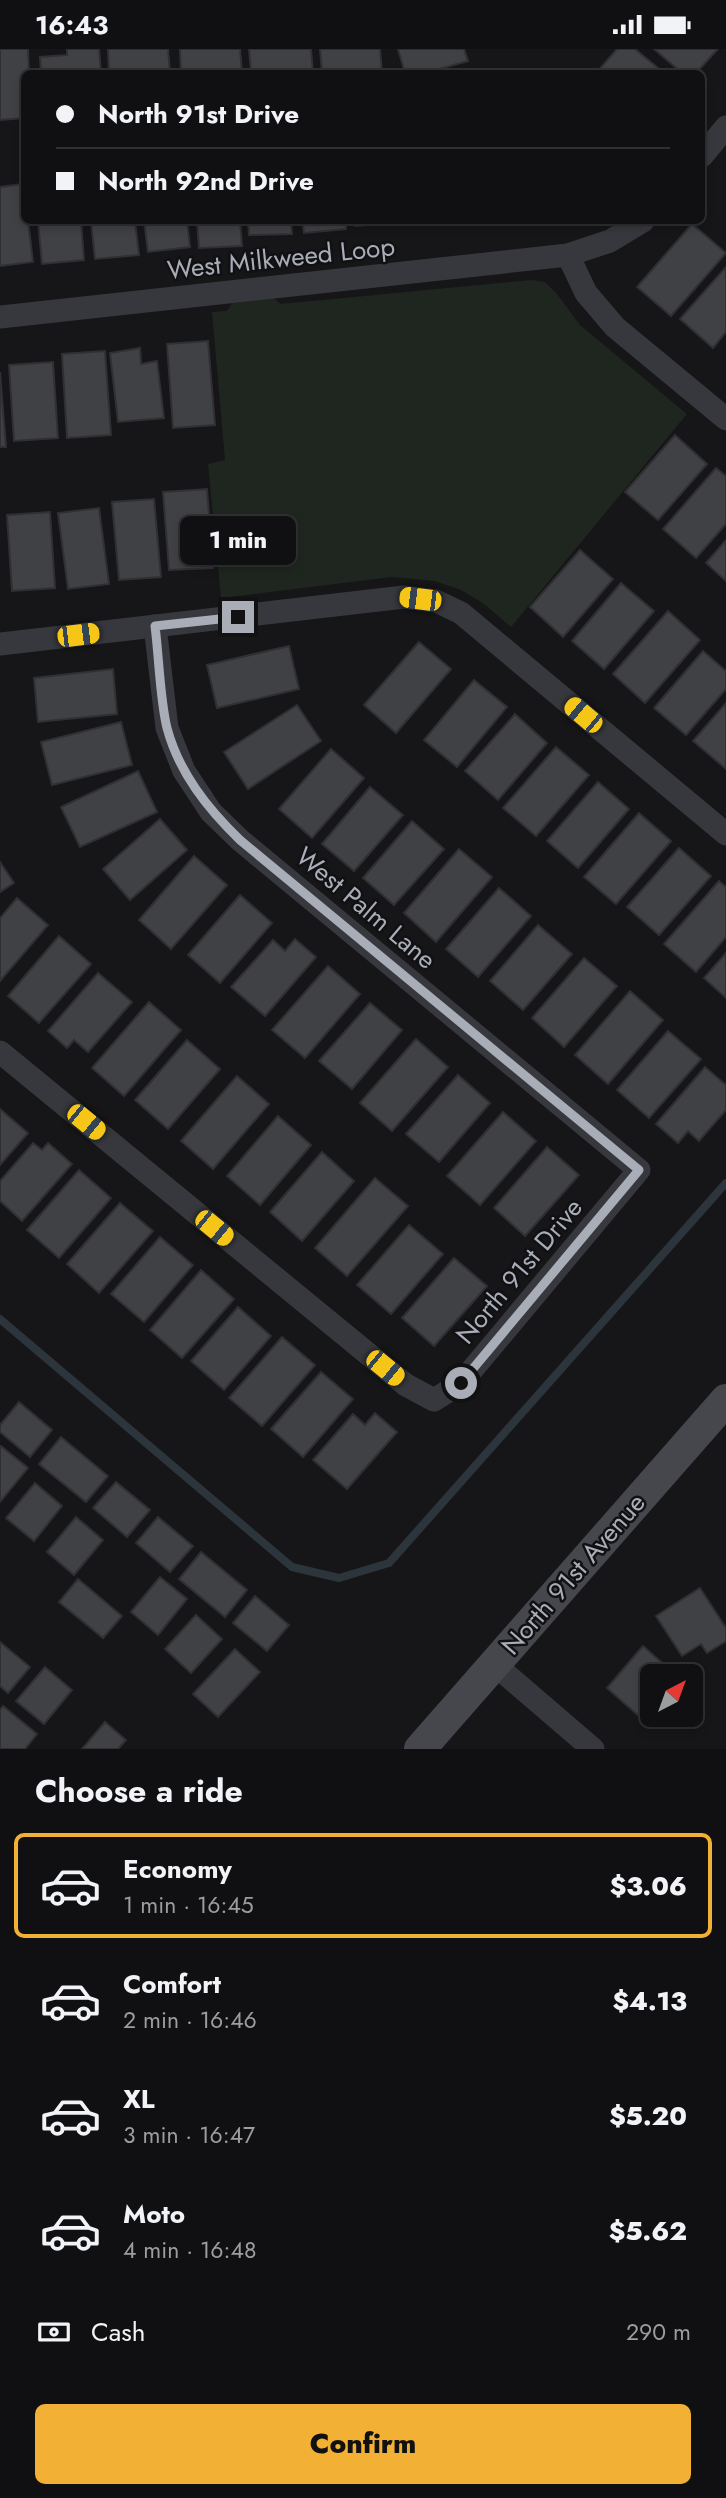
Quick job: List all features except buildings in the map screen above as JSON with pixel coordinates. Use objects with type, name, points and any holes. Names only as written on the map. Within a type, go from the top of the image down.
[{"type":"main road","name":"North 91st Avenue","points":[[420,1749],[726,1400]]},
{"type":"street","points":[[705,152],[726,127]]},
{"type":"street","name":"West Milkweed Loop","points":[[0,317],[568,255],[610,241],[638,224]]},
{"type":"street","points":[[568,255],[586,293],[615,327],[726,419]]},
{"type":"street","points":[[0,644],[404,597],[436,601],[461,613],[726,834]]},
{"type":"street","name":"West Palm Lane","points":[[155,626],[167,728],[184,771],[211,812],[240,840],[639,1170]]},
{"type":"street","name":"North 91st Drive","points":[[0,1052],[406,1385],[434,1400],[461,1383],[639,1170]]},
{"type":"street","points":[[494,1664],[593,1749]]},
{"type":"shaded area","points":[[532,280],[545,282],[580,325],[687,414],[511,627],[484,604],[461,590],[435,581],[392,577],[221,598],[208,464],[225,460],[212,312],[227,311],[232,303],[273,298],[281,304]]},
{"type":"waterway","points":[[0,1319],[292,1567],[339,1578],[389,1563],[726,1183]]},
{"type":"route","points":[[238,617],[155,626],[167,728],[184,771],[211,812],[240,840],[639,1170],[461,1383]]}]
